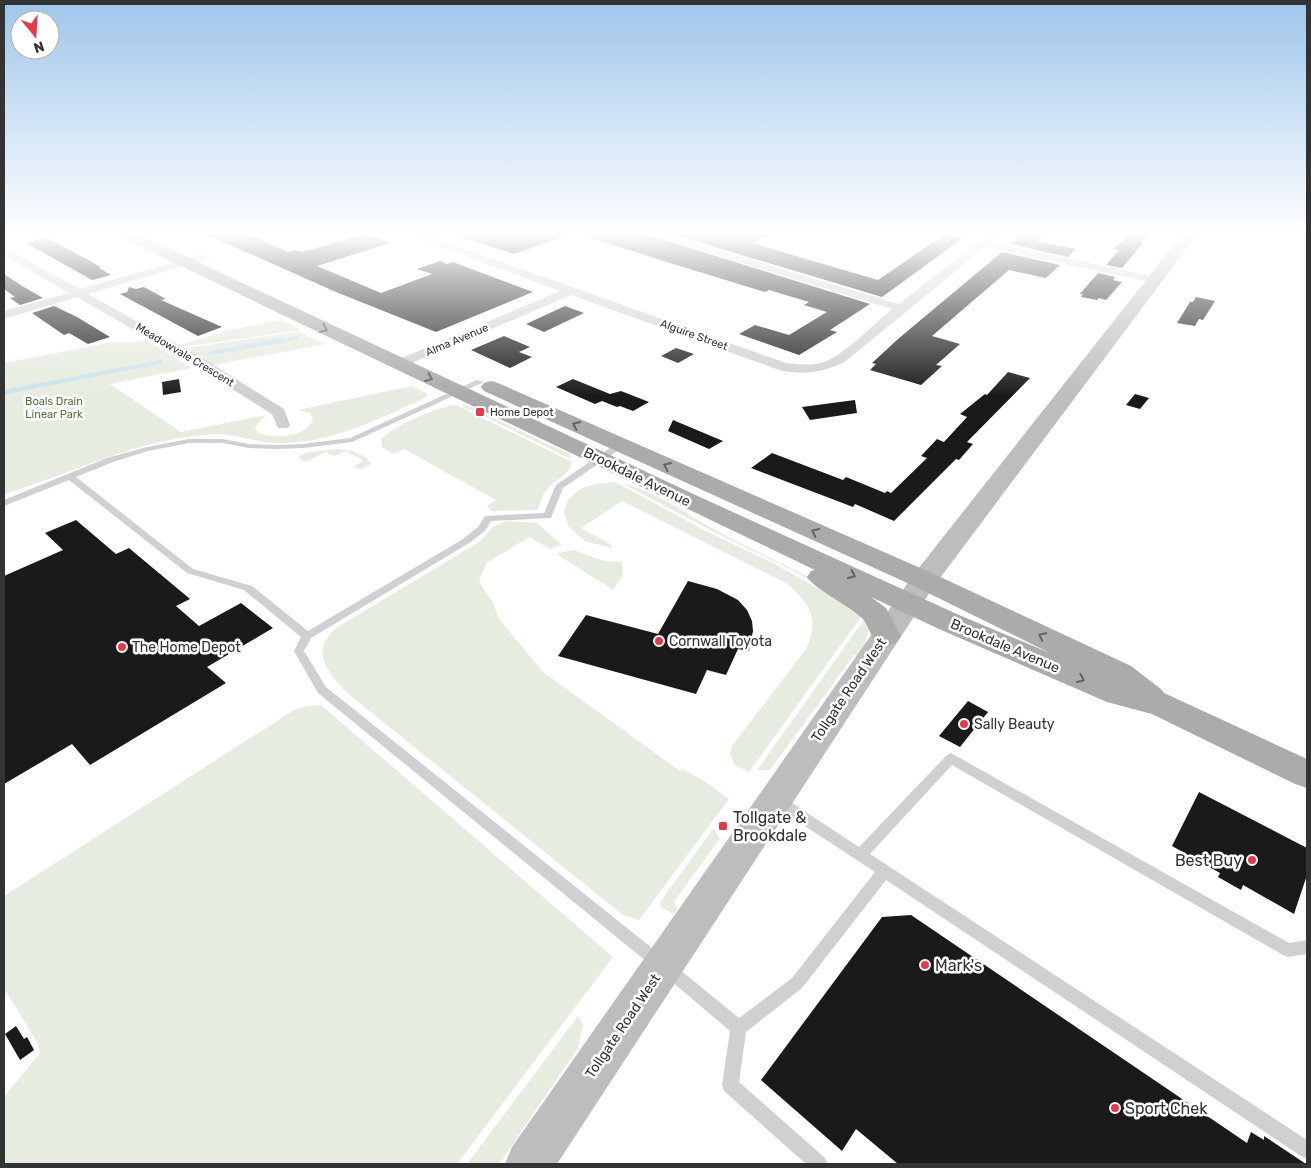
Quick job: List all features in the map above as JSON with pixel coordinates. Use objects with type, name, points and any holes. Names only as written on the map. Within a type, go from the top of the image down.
[{"type":"main road","name":"Brookdale Avenue","points":[[242,287],[396,350],[421,355],[480,382],[611,452],[693,504],[916,590]]},
{"type":"main road","name":"Brookdale Avenue","points":[[265,287],[396,350],[458,392],[611,452],[916,590],[949,622],[1118,694],[1160,704],[1303,773]]},
{"type":"main road","points":[[693,504],[713,525],[799,565],[848,593],[876,615],[886,636]]},
{"type":"street","name":"Meadowvale Crescent","points":[[67,287],[199,362],[279,412],[283,425]]},
{"type":"street","points":[[4,316],[105,287]]},
{"type":"street","name":"Alguire Street","points":[[558,287],[784,368],[808,370],[826,366],[841,358],[929,287]]},
{"type":"street","points":[[829,287],[901,308]]},
{"type":"street","name":"Tollgate Road West","points":[[529,1164],[916,590],[1150,287]]},
{"type":"street","name":"Alma Avenue","points":[[421,355],[570,291]]},
{"type":"lane","points":[[4,503],[70,476],[138,452],[189,441],[222,441],[249,446],[276,447],[352,440],[480,382]]},
{"type":"lane","points":[[611,452],[559,487],[548,516],[488,518],[482,529],[466,541],[307,636],[299,651],[322,690],[739,1028]]},
{"type":"lane","points":[[70,476],[190,571],[248,588],[307,636]]},
{"type":"lane","points":[[860,856],[951,758],[1288,950],[1307,947]]},
{"type":"lane","points":[[775,800],[1307,1150]]},
{"type":"lane","points":[[819,1164],[730,1085],[739,1028],[796,983],[884,871]]},
{"type":"green space","points":[[281,320],[301,330],[182,347],[180,345],[225,331]]},
{"type":"green space","points":[[298,332],[326,344],[213,365],[185,348]]},
{"type":"green space","name":"Boals Drain Linear Park","points":[[146,340],[192,368],[110,384],[181,432],[266,415],[255,427],[258,433],[272,436],[289,435],[304,430],[313,419],[310,413],[298,410],[412,386],[428,394],[423,399],[351,430],[315,440],[275,443],[209,434],[168,440],[120,453],[4,494],[4,363],[112,342],[133,343]]},
{"type":"green space","points":[[456,405],[572,462],[566,474],[546,491],[538,510],[492,511],[487,506],[496,500],[404,449],[393,454],[382,447],[381,439],[396,428],[427,413]]},
{"type":"green space","points":[[461,405],[468,406],[569,454],[571,459]]},
{"type":"green space","points":[[337,449],[351,451],[361,455],[369,460],[371,464],[361,469],[353,467],[364,461],[346,451],[334,456],[326,452],[305,462],[298,457],[309,452]]},
{"type":"green space","points":[[615,482],[704,530],[773,563],[863,614],[749,772],[735,765],[730,753],[732,746],[806,649],[812,629],[812,620],[807,605],[786,583],[622,501],[581,528],[612,545],[611,548],[585,541],[569,527],[564,512],[568,500],[580,489],[594,484]]},
{"type":"green space","points":[[622,483],[657,496],[710,527],[842,595],[839,597],[790,569],[710,530]]},
{"type":"green space","points":[[508,521],[537,523],[562,545],[550,549],[530,537],[487,562],[479,580],[492,601],[500,620],[543,672],[680,771],[682,769],[701,779],[729,799],[639,920],[623,915],[352,697],[330,673],[325,664],[323,647],[336,628],[479,542],[494,526]]},
{"type":"green space","points":[[574,550],[604,561],[622,562],[623,575],[613,590],[558,555],[558,553]]},
{"type":"green space","points":[[866,617],[870,628],[860,656],[854,655],[770,770],[757,770]]},
{"type":"green space","points":[[321,705],[613,957],[457,1164],[4,1164],[4,1097],[40,1053],[37,1042],[4,988],[4,896],[294,710]]},
{"type":"green space","points":[[713,829],[720,838],[674,902],[677,909],[674,914],[661,907],[660,902]]},
{"type":"green space","points":[[578,1016],[583,1024],[578,1048],[499,1164],[467,1164]]},
{"type":"building","points":[[4,287],[23,287],[43,298],[20,305],[10,298],[15,297],[4,289]]},
{"type":"building","points":[[129,287],[136,289],[144,287],[166,299],[161,300],[222,327],[198,336],[120,294],[127,292]]},
{"type":"building","points":[[324,287],[366,287],[381,293],[398,287],[518,287],[533,292],[436,332]]},
{"type":"building","points":[[747,287],[814,287],[870,304],[830,330],[837,332],[799,355],[739,334],[755,325],[789,335],[827,312],[804,305],[809,302],[769,290],[765,292]]},
{"type":"building","points":[[847,287],[896,287],[882,297]]},
{"type":"building","points":[[961,287],[990,287],[932,336],[960,344],[936,365],[942,366],[921,385],[870,370],[876,364],[872,363]]},
{"type":"building","points":[[1086,287],[1118,287],[1106,300],[1081,297],[1083,294],[1080,294]]},
{"type":"building","points":[[1196,297],[1215,301],[1203,320],[1199,319],[1195,326],[1177,323],[1190,302],[1193,302]]},
{"type":"building","points":[[54,306],[77,317],[110,337],[88,344],[69,333],[64,335],[32,313]]},
{"type":"building","points":[[565,306],[584,313],[544,332],[526,324]]},
{"type":"building","points":[[504,336],[530,347],[519,352],[532,357],[510,368],[471,350]]},
{"type":"building","points":[[676,348],[694,354],[678,363],[661,356]]},
{"type":"building","points":[[1008,372],[1030,378],[967,442],[973,444],[959,460],[956,459],[894,521],[855,504],[853,507],[751,468],[772,453],[843,480],[846,477],[885,493],[887,491],[891,493],[927,458],[921,456],[937,439],[944,442],[967,417],[960,414],[985,394],[987,395]]},
{"type":"building","points":[[179,379],[181,392],[163,395],[162,382]]},
{"type":"building","points":[[573,379],[610,394],[621,391],[649,402],[633,411],[602,401],[595,404],[556,387]]},
{"type":"building","points":[[1135,394],[1149,398],[1140,409],[1126,405]]},
{"type":"building","points":[[855,400],[857,413],[810,420],[802,407]]},
{"type":"building","points":[[673,420],[723,441],[709,449],[668,431]]},
{"type":"building","name":"The Home Depot","points":[[76,520],[116,554],[129,548],[190,599],[176,606],[199,626],[241,603],[273,628],[207,667],[226,683],[90,765],[72,744],[4,784],[4,576],[63,550],[45,533]]},
{"type":"building","name":"Cornwall Toyota","points":[[688,581],[717,589],[738,600],[747,610],[752,621],[753,631],[749,651],[738,649],[726,675],[707,670],[696,694],[558,656],[586,615],[658,634]]},
{"type":"building","name":"Sally Beauty","points":[[968,701],[988,712],[960,747],[939,736]]},
{"type":"building","name":"Best Buy","points":[[1199,792],[1307,848],[1307,875],[1294,914],[1243,885],[1241,890],[1218,877],[1220,873],[1172,846]]},
{"type":"building","points":[[911,915],[1247,1143],[1251,1132],[1264,1140],[1264,1136],[1306,1164],[898,1164],[856,1129],[842,1151],[761,1080],[882,917]]},
{"type":"building","points":[[16,1026],[24,1039],[27,1037],[34,1050],[20,1060],[5,1034]]},
{"type":"waterway","points":[[277,342],[297,338]]},
{"type":"waterway","points":[[211,353],[284,340]]},
{"type":"waterway","points":[[4,392],[160,362]]},
{"type":"place","name":"Home Depot","points":[[480,412]]},
{"type":"place","name":"Cornwall Toyota","points":[[659,641]]},
{"type":"place","name":"The Home Depot","points":[[122,647]]},
{"type":"place","name":"Sally Beauty","points":[[964,724]]},
{"type":"place","name":"Tollgate & Brookdale","points":[[723,826]]},
{"type":"place","name":"Best Buy","points":[[1252,860]]},
{"type":"place","name":"Mark's","points":[[925,965]]},
{"type":"place","name":"Sport Chek","points":[[1115,1108]]}]
